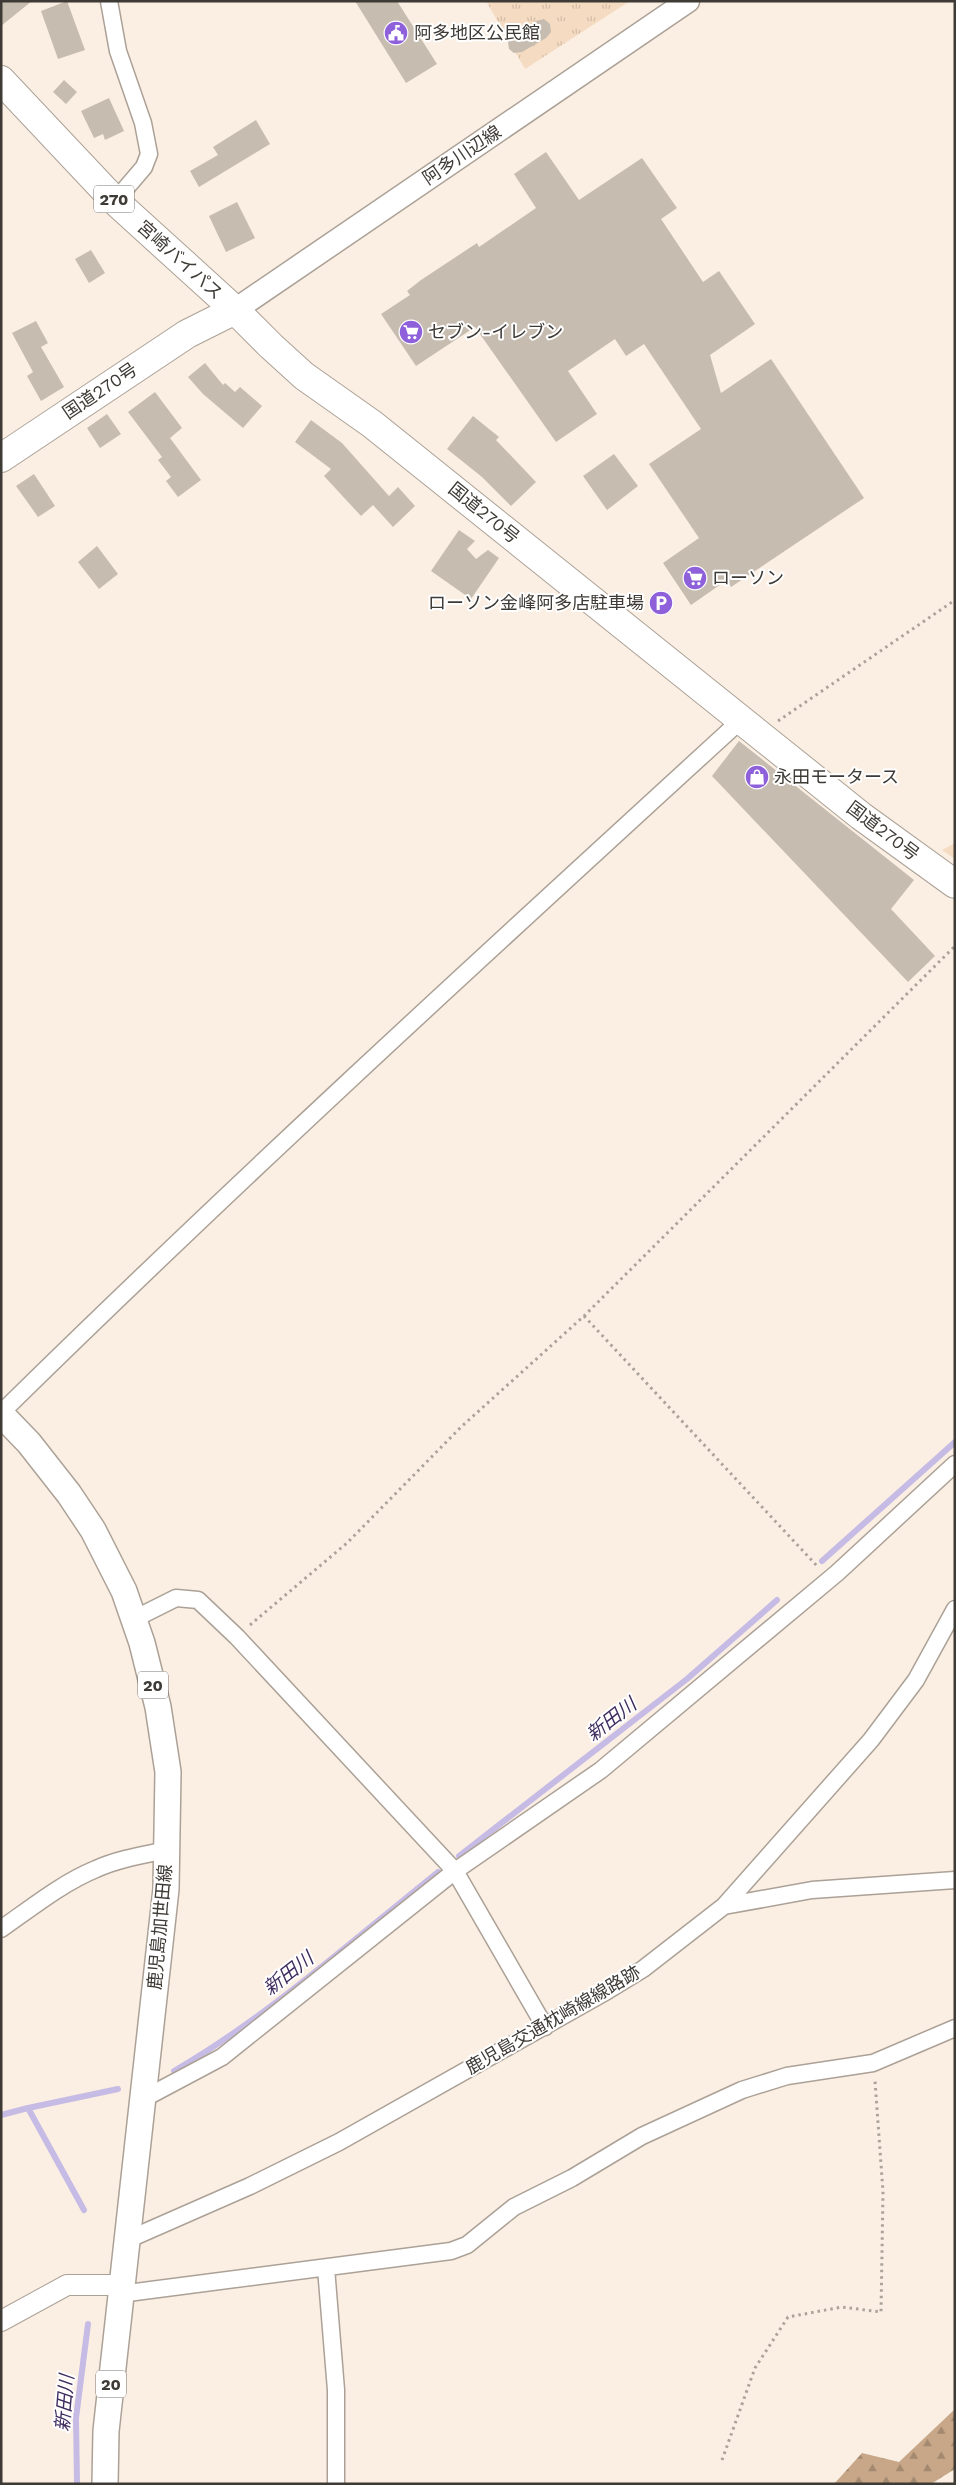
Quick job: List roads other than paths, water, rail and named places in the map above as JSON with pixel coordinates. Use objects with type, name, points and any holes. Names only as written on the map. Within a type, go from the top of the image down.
[{"type":"highway","name":"宮崎バイパス","points":[[1,80],[116,201],[235,310]]},
{"type":"highway","name":"国道270号","points":[[1,458],[187,334],[235,310],[304,376],[372,424],[861,816],[955,884]]},
{"type":"main road","name":"阿多川辺線","points":[[235,310],[688,1]]},
{"type":"main road","name":"鹿児島加世田線","points":[[1,1414],[29,1444],[93,1530],[124,1592],[142,1643],[158,1707],[168,1772],[166,1890],[106,2430],[105,2484]]},
{"type":"street","points":[[108,1],[118,51],[143,123],[149,154],[144,167],[116,201]]},
{"type":"street","points":[[1,1414],[82,1334],[514,927],[750,727]]},
{"type":"street","points":[[143,2099],[222,2057],[455,1871],[601,1770],[829,1580],[955,1464]]},
{"type":"street","points":[[134,1619],[176,1598],[198,1600],[237,1637],[455,1871],[544,2027]]},
{"type":"street","points":[[724,1906],[871,1740],[916,1680],[955,1609]]},
{"type":"street","points":[[1,1929],[43,1899],[96,1869],[131,1858],[167,1850]]},
{"type":"street","name":"鹿児島交通枕崎線線路跡","points":[[127,2240],[250,2186],[340,2142],[643,1969],[724,1906],[812,1890],[955,1880]]},
{"type":"street","points":[[1,2321],[67,2285],[121,2289],[326,2268],[451,2251],[467,2245],[514,2207],[572,2178],[642,2136],[742,2090],[787,2076],[873,2063],[955,2028]]},
{"type":"street","points":[[326,2268],[336,2390],[336,2484]]},
{"type":"waterway","name":"新田川","points":[[822,1561],[955,1442]]},
{"type":"waterway","name":"新田川","points":[[459,1856],[687,1679],[777,1600]]},
{"type":"waterway","name":"新田川","points":[[174,2071],[277,2002],[438,1872]]},
{"type":"waterway","name":"新田川","points":[[84,2210],[28,2108],[118,2089]]},
{"type":"waterway","points":[[1,2115],[28,2108]]},
{"type":"waterway","name":"新田川","points":[[77,2484],[76,2418],[88,2324]]},
{"type":"place","name":"阿多地区公民館","points":[[396,33]]},
{"type":"place","name":"セブン-イレブン","points":[[411,332]]},
{"type":"place","name":"ローソン","points":[[695,578]]},
{"type":"place","name":"ローソン金峰阿多店駐車場","points":[[661,603]]},
{"type":"place","name":"永田モータース","points":[[757,777]]}]
